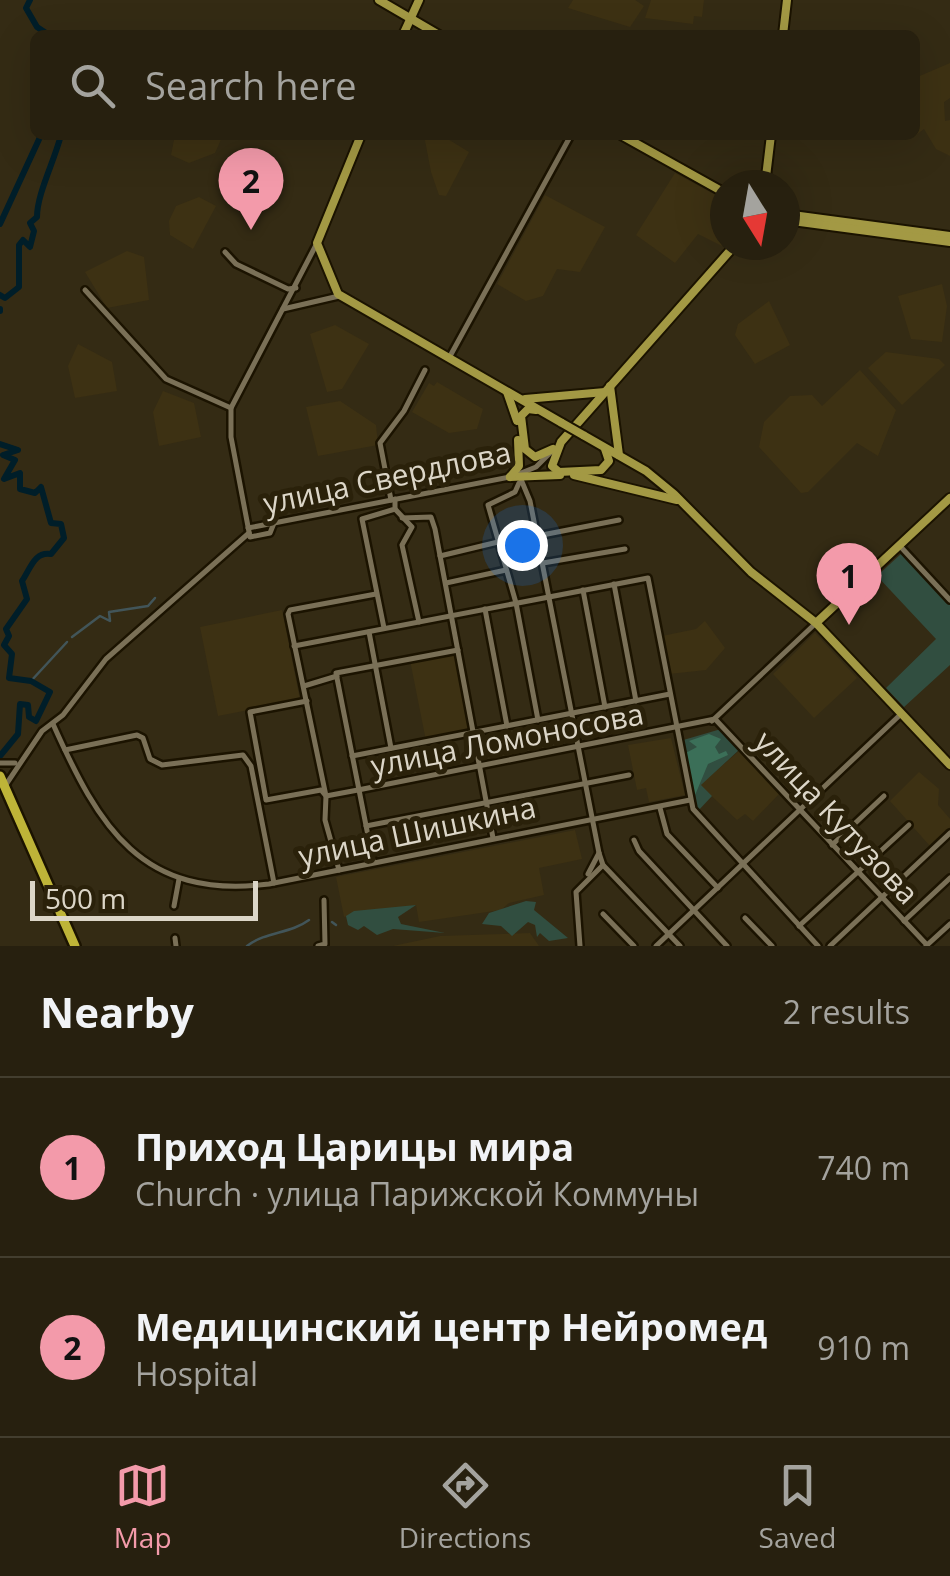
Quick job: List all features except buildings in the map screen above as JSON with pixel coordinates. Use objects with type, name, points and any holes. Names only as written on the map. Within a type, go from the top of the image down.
[{"type":"highway","points":[[0,776],[72,946]]},
{"type":"highway","points":[[0,789],[72,946]]},
{"type":"main road","points":[[379,0],[430,30]]},
{"type":"main road","points":[[406,30],[418,0]]},
{"type":"main road","points":[[784,30],[787,0]]},
{"type":"main road","points":[[358,140],[317,242],[341,296],[659,480],[751,572],[816,623],[950,764]]},
{"type":"main road","points":[[630,140],[710,185]]},
{"type":"main road","points":[[767,170],[770,140]]},
{"type":"main road","points":[[800,219],[950,239]]},
{"type":"main road","name":"улица Свердлова","points":[[561,442],[722,260]]},
{"type":"main road","points":[[521,399],[607,389],[618,456]]},
{"type":"main road","points":[[506,390],[516,412],[520,460],[516,478],[587,476],[683,502]]},
{"type":"main road","points":[[582,394],[590,398],[589,410]]},
{"type":"main road","points":[[541,398],[538,405],[546,414]]},
{"type":"main road","points":[[546,414],[524,412],[524,445],[535,457],[553,449]]},
{"type":"main road","points":[[561,442],[551,463],[559,472],[605,469],[609,458],[602,446]]},
{"type":"main road","points":[[816,623],[950,498]]},
{"type":"street","points":[[448,358],[568,140]]},
{"type":"street","points":[[14,809],[6,781],[21,758],[106,659],[249,533],[231,437],[231,408],[317,242]]},
{"type":"street","points":[[225,252],[236,264],[289,292]]},
{"type":"street","points":[[85,290],[166,379],[231,408]]},
{"type":"street","points":[[284,309],[341,296]]},
{"type":"street","points":[[419,622],[402,545],[412,527],[395,509],[380,443],[404,411],[425,370]]},
{"type":"street","name":"улица Свердлова","points":[[249,533],[274,524],[393,499],[516,478],[536,467],[561,442]]},
{"type":"street","points":[[516,478],[514,492],[490,502],[489,507],[516,602],[538,720]]},
{"type":"street","points":[[516,478],[538,536],[603,865],[680,946]]},
{"type":"street","points":[[384,629],[362,519],[395,509]]},
{"type":"street","points":[[402,518],[431,517],[494,838]]},
{"type":"street","points":[[538,536],[620,520]]},
{"type":"street","points":[[440,556],[498,542]]},
{"type":"street","points":[[899,545],[950,600]]},
{"type":"street","points":[[543,564],[625,549]]},
{"type":"street","points":[[445,583],[506,570]]},
{"type":"street","points":[[294,646],[648,578],[690,800],[698,818],[818,946]]},
{"type":"street","points":[[614,584],[636,701]]},
{"type":"street","points":[[583,590],[605,707]]},
{"type":"street","points":[[340,870],[326,820],[326,796],[290,610],[376,594]]},
{"type":"street","points":[[485,609],[507,726]]},
{"type":"street","points":[[712,721],[816,623]]},
{"type":"street","points":[[368,632],[392,748]]},
{"type":"street","points":[[304,686],[336,675],[458,650]]},
{"type":"street","points":[[336,675],[372,862]]},
{"type":"street","points":[[352,756],[670,694]]},
{"type":"street","name":"улица Ломоносова","points":[[306,701],[250,712],[266,800],[322,790],[326,796],[712,721]]},
{"type":"street","points":[[656,946],[901,713]]},
{"type":"street","name":"улица Кутузова","points":[[712,721],[927,946]]},
{"type":"street","name":"улица Шишкина","points":[[53,724],[90,803],[113,834],[139,858],[179,878],[229,888],[274,883],[690,800]]},
{"type":"street","points":[[65,750],[137,735],[144,738],[150,759],[162,766],[243,755],[252,766],[274,883]]},
{"type":"street","points":[[0,763],[10,765],[21,758]]},
{"type":"street","points":[[366,826],[629,775]]},
{"type":"street","points":[[832,845],[884,796]]},
{"type":"street","points":[[660,808],[667,834],[718,888]]},
{"type":"street","points":[[799,926],[908,825]]},
{"type":"street","points":[[830,946],[950,832]]},
{"type":"street","points":[[634,840],[639,852],[727,946]]},
{"type":"street","points":[[580,946],[576,892],[599,853]]},
{"type":"street","points":[[587,877],[603,865]]},
{"type":"street","points":[[174,906],[179,878]]},
{"type":"street","points":[[904,921],[950,878]]},
{"type":"street","points":[[318,946],[326,944],[324,900]]},
{"type":"street","points":[[603,914],[634,946]]},
{"type":"street","points":[[745,918],[772,946]]},
{"type":"street","points":[[927,946],[950,924]]},
{"type":"shaded area","points":[[573,0],[635,0],[644,6],[630,27],[568,8]]},
{"type":"shaded area","points":[[651,0],[704,0],[702,17],[694,16],[693,24],[645,18]]},
{"type":"shaded area","points":[[950,63],[950,98],[944,102],[945,121],[950,120],[950,156],[936,149],[924,129],[920,132],[920,76]]},
{"type":"shaded area","points":[[174,140],[221,140],[215,153],[189,163],[171,155]]},
{"type":"shaded area","points":[[425,140],[449,140],[469,152],[446,196],[439,195]]},
{"type":"shaded area","points":[[675,173],[710,192],[710,240],[698,234],[675,263],[636,235]]},
{"type":"shaded area","points":[[545,195],[605,227],[580,272],[557,269],[543,296],[526,301],[497,284]]},
{"type":"shaded area","points":[[199,197],[216,206],[193,249],[170,235],[169,221],[176,206]]},
{"type":"shaded area","points":[[127,251],[144,257],[149,300],[107,308],[85,272]]},
{"type":"shaded area","points":[[942,284],[947,306],[942,342],[911,339],[898,296]]},
{"type":"shaded area","points":[[769,301],[790,345],[755,364],[735,335],[738,324]]},
{"type":"shaded area","points":[[335,325],[369,344],[342,389],[327,392],[310,334]]},
{"type":"shaded area","points":[[78,344],[112,362],[117,391],[75,398],[68,366]]},
{"type":"shaded area","points":[[886,352],[939,359],[945,365],[902,405],[868,368]]},
{"type":"shaded area","points":[[860,370],[896,410],[878,456],[857,443],[808,492],[801,493],[759,447],[764,422],[790,396],[812,395],[822,406]]},
{"type":"shaded area","points":[[437,382],[483,409],[477,429],[449,433],[412,412],[429,383],[434,386]]},
{"type":"shaded area","points":[[163,391],[194,403],[201,437],[159,446],[153,412]]},
{"type":"shaded area","points":[[340,401],[376,425],[378,445],[318,456],[306,407]]},
{"type":"shaded area","points":[[282,610],[300,700],[218,716],[200,627]]},
{"type":"shaded area","points":[[705,621],[725,648],[706,670],[669,674],[662,636],[696,629]]},
{"type":"shaded area","points":[[815,633],[857,678],[814,718],[773,674]]},
{"type":"shaded area","points":[[455,652],[471,731],[426,741],[410,660]]},
{"type":"shaded area","points":[[671,738],[685,795],[649,802],[646,788],[637,790],[628,745]]},
{"type":"shaded area","points":[[739,751],[780,793],[753,821],[745,814],[737,820],[700,785]]},
{"type":"shaded area","points":[[919,772],[939,789],[938,805],[950,819],[950,827],[930,846],[890,801]]},
{"type":"shaded area","points":[[575,830],[582,859],[539,868],[544,895],[509,903],[501,910],[419,922],[416,905],[344,917],[336,877]]},
{"type":"shaded area","points":[[530,933],[539,946],[393,946],[440,936]]},
{"type":"green space","points":[[902,553],[950,605],[950,665],[904,707],[886,688],[936,639],[877,576]]},
{"type":"green space","points":[[721,729],[740,749],[701,785],[712,796],[697,812],[680,741]]},
{"type":"green space","points":[[709,734],[721,739],[715,747],[719,754],[726,751],[728,755],[708,764],[693,800],[682,755],[697,747],[689,741]]},
{"type":"green space","points":[[526,901],[536,902],[534,910],[568,938],[549,941],[540,933],[537,937],[535,925],[528,922],[512,936],[501,926],[482,924],[489,913]]},
{"type":"green space","points":[[416,905],[398,917],[401,924],[445,933],[393,929],[377,935],[364,926],[358,930],[348,925],[346,916],[354,911]]},
{"type":"waterway","points":[[30,0],[26,8],[42,30]]},
{"type":"waterway","points":[[0,224],[39,140]]},
{"type":"waterway","points":[[0,295],[5,298],[19,287],[19,245],[23,240],[30,247],[34,231],[30,223],[37,217],[59,140]]},
{"type":"waterway","points":[[0,444],[18,450],[3,455],[15,460],[4,479],[20,473],[20,489],[35,493],[41,487],[51,523],[61,524],[64,538],[51,554],[40,555],[33,562],[22,581],[27,599],[6,629],[9,636],[4,645],[12,654],[9,678],[31,681],[50,692],[36,721],[29,717],[28,705],[20,704],[18,734],[0,756]]},
{"type":"waterway","points":[[72,637],[100,616],[110,621],[109,612],[148,606],[155,598]]},
{"type":"waterway","points":[[31,681],[67,642]]},
{"type":"waterway","points":[[247,946],[309,920]]},
{"type":"waterway","points":[[332,922],[336,925]]},
{"type":"place","name":"Медицинский центр Нейромед","points":[[251,230]]},
{"type":"place","name":"Приход Царицы мира","points":[[849,625]]}]
